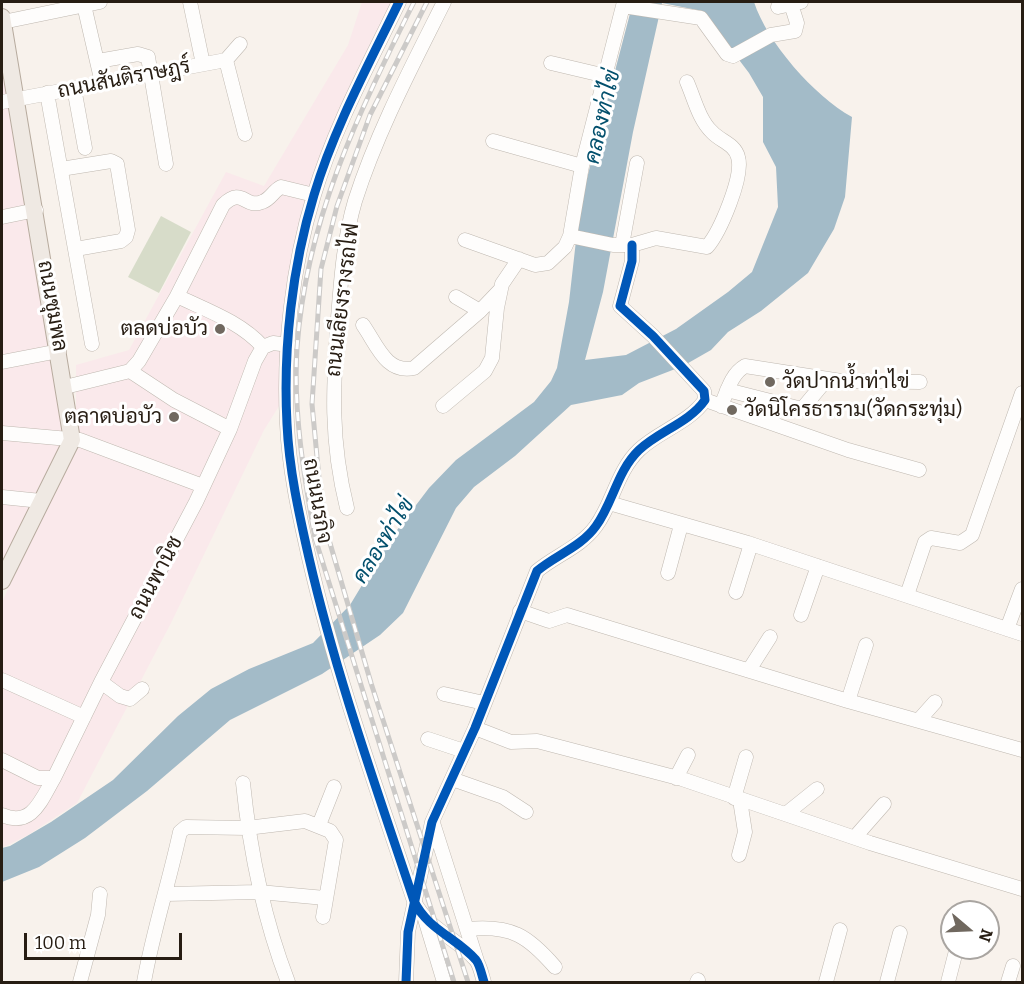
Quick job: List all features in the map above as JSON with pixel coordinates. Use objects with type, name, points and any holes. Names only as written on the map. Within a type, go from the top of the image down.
[{"type":"main road","name":"ถนนชุมพล","points":[[2,19],[9,100],[36,210],[72,440]]},
{"type":"main road","points":[[2,581],[72,440]]},
{"type":"street","points":[[2,19],[100,2]]},
{"type":"street","points":[[190,2],[203,64]]},
{"type":"street","name":"ถนนนรกิจ","points":[[399,2],[353,96],[314,195],[299,254],[289,345],[287,423],[291,465],[317,591],[341,681],[414,900],[425,917],[477,961]]},
{"type":"street","name":"ถนนเลียงรางรถไฟ","points":[[347,508],[335,450],[332,390],[339,297],[348,238],[355,203],[368,167],[397,99],[444,2]]},
{"type":"street","points":[[465,240],[543,265],[558,256],[571,236],[582,166],[626,5],[696,16],[704,20],[727,54],[735,55],[770,36],[795,31],[797,23],[790,4]]},
{"type":"street","points":[[84,5],[102,82]]},
{"type":"street","points":[[240,44],[226,60],[245,134]]},
{"type":"street","points":[[98,61],[144,54],[148,57],[166,164]]},
{"type":"street","name":"ถนนสันติราษฎร์","points":[[9,100],[226,60]]},
{"type":"street","points":[[551,63],[606,76]]},
{"type":"street","points":[[571,236],[622,245],[656,238],[707,247],[716,237],[740,173],[738,157],[733,147],[707,127],[687,82]]},
{"type":"street","points":[[74,88],[85,148]]},
{"type":"street","points":[[47,93],[92,344]]},
{"type":"street","points":[[493,141],[582,166]]},
{"type":"street","points":[[61,170],[111,161],[117,164],[128,230],[126,237],[121,241],[76,249]]},
{"type":"street","points":[[406,982],[408,932],[432,822],[475,728],[537,571],[550,560],[580,543],[595,527],[609,503],[626,464],[640,449],[674,428],[705,400],[705,391],[684,372],[653,336],[620,306],[632,261],[622,245],[637,163]]},
{"type":"street","points":[[65,387],[130,371],[139,361],[177,296],[223,206],[231,198],[238,196],[254,203],[261,203],[281,187],[314,195]]},
{"type":"street","points":[[2,217],[36,210]]},
{"type":"street","points":[[363,325],[392,366],[402,371],[414,368],[480,311],[501,289],[519,259]]},
{"type":"street","points":[[443,406],[485,371],[492,358],[501,289]]},
{"type":"street","points":[[177,296],[238,326],[254,336],[263,347],[273,343],[289,345]]},
{"type":"street","points":[[456,297],[480,311]]},
{"type":"street","name":"ถนนพานิช","points":[[2,815],[20,819],[33,814],[54,778],[203,486],[230,429],[255,361],[263,347]]},
{"type":"street","points":[[2,362],[59,351]]},
{"type":"street","points":[[721,406],[727,390],[739,370],[745,366],[827,380],[920,382]]},
{"type":"street","points":[[130,371],[174,400],[230,429]]},
{"type":"street","points":[[727,390],[802,409],[827,380]]},
{"type":"street","points":[[907,595],[925,542],[931,538],[960,543],[972,535],[1023,393]]},
{"type":"street","points":[[705,400],[848,450],[919,470]]},
{"type":"street","points":[[2,433],[80,440],[203,486]]},
{"type":"street","points":[[2,497],[41,501]]},
{"type":"street","points":[[609,503],[751,544],[1023,634]]},
{"type":"street","points":[[668,573],[681,525]]},
{"type":"street","points":[[736,592],[751,544]]},
{"type":"street","points":[[801,615],[818,566]]},
{"type":"street","points":[[1007,629],[1023,589]]},
{"type":"street","points":[[520,611],[549,621],[567,615],[848,701],[1023,750]]},
{"type":"street","points":[[749,670],[770,637]]},
{"type":"street","points":[[848,701],[867,645]]},
{"type":"street","points":[[2,680],[84,717]]},
{"type":"street","points":[[101,682],[120,696],[130,699],[142,689]]},
{"type":"street","points":[[444,694],[484,704]]},
{"type":"street","points":[[919,720],[935,702]]},
{"type":"street","points":[[475,728],[511,742],[537,741],[676,778],[1023,889]]},
{"type":"street","points":[[428,739],[464,751]]},
{"type":"street","points":[[676,778],[688,754]]},
{"type":"street","points":[[739,855],[745,832],[737,799],[746,757]]},
{"type":"street","points":[[2,760],[38,778],[54,778]]},
{"type":"street","points":[[452,779],[503,797],[526,812]]},
{"type":"street","points":[[243,783],[247,828],[259,892],[272,939],[288,982]]},
{"type":"street","points":[[319,825],[334,787]]},
{"type":"street","points":[[787,813],[817,789]]},
{"type":"street","points":[[855,837],[884,804]]},
{"type":"street","points":[[144,982],[152,934],[166,894],[180,832],[186,827],[247,828],[305,821],[330,831],[336,840],[323,916]]},
{"type":"street","points":[[432,822],[468,928],[483,982]]},
{"type":"street","points":[[166,894],[259,892],[325,898]]},
{"type":"street","points":[[80,982],[98,915],[100,894]]},
{"type":"street","points":[[425,917],[444,982]]},
{"type":"street","points":[[468,928],[491,928],[515,933],[534,942],[555,967]]},
{"type":"street","points":[[826,982],[840,930]]},
{"type":"street","points":[[886,982],[900,933]]},
{"type":"street","points":[[948,982],[954,960]]},
{"type":"street","points":[[1008,982],[1013,966]]},
{"type":"shaded area","name":"ตลาดบ่อบัว","points":[[362,2],[395,2],[318,172],[281,403],[264,430],[171,623],[77,803],[28,835],[2,848],[2,602],[76,444],[76,365],[129,350],[226,172],[264,186],[348,45]]},
{"type":"shaded area","points":[[2,35],[67,435],[2,579]]},
{"type":"green space","points":[[161,216],[191,232],[159,293],[128,277]]},
{"type":"water","name":"คลองท่าไข่","points":[[633,2],[754,2],[769,34],[794,67],[822,96],[852,117],[845,197],[834,229],[808,273],[761,311],[728,332],[711,350],[683,366],[639,383],[622,395],[571,405],[515,456],[474,487],[456,508],[403,613],[380,635],[322,674],[230,720],[147,791],[85,838],[39,867],[2,882],[2,848],[10,846],[51,822],[113,780],[178,716],[211,689],[249,669],[313,643],[350,605],[388,542],[429,488],[456,460],[534,402],[551,381],[557,368],[586,182]],"holes":[[[662,3],[702,11],[749,73],[763,97],[763,142],[776,167],[778,207],[752,272],[728,292],[676,329],[626,355],[585,360],[603,292],[633,132]]]},
{"type":"railway","points":[[414,2],[373,85],[323,212],[302,301],[296,372],[303,467],[315,538],[454,982]]},
{"type":"railway","points":[[427,2],[370,115],[337,206],[321,269],[312,404],[327,533],[371,683],[468,982]]},
{"type":"cycle path","points":[[399,2],[342,121],[322,170],[306,222],[295,279],[288,338],[286,367],[288,441],[302,525],[331,645],[414,901],[426,919],[476,960],[484,982]]},
{"type":"cycle path","points":[[406,982],[408,932],[432,822],[475,728],[537,571],[583,540],[596,526],[625,467],[639,450],[691,415],[705,400],[704,391],[653,336],[620,306],[632,261],[632,245]]},
{"type":"place","name":"ตลดบ่อบัว","points":[[220,329]]},
{"type":"place","name":"วัดปากน้ำท่าไข่","points":[[770,382]]},
{"type":"place","name":"วัดนิโครธาราม(วัดกระทุ่ม)","points":[[732,410]]},
{"type":"place","name":"ตลาดบ่อบัว","points":[[174,417]]}]
